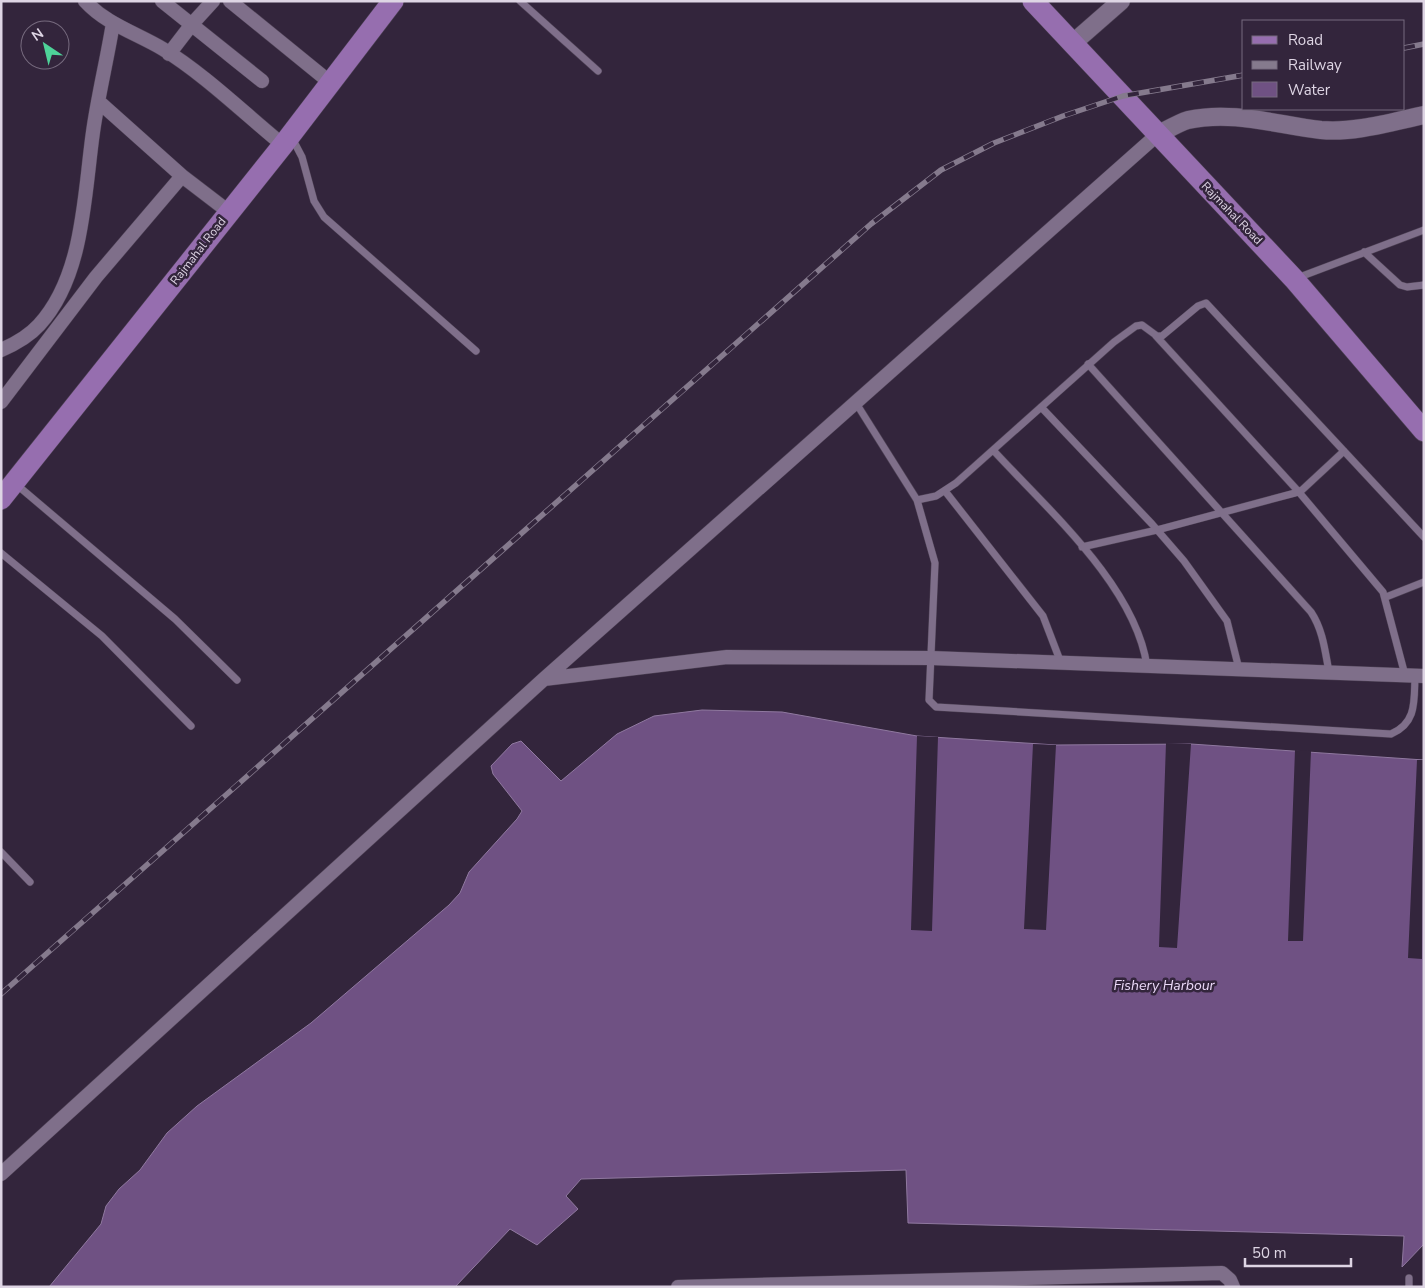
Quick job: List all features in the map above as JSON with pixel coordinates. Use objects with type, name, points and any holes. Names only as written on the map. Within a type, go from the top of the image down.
[{"type":"main road","name":"Rajmahal Road","points":[[1,500],[230,212],[307,111],[332,84],[393,1]]},
{"type":"main road","name":"Rajmahal Road","points":[[1033,1],[1294,279],[1424,431]]},
{"type":"street","points":[[85,1],[103,18],[169,54],[286,140]]},
{"type":"street","points":[[162,1],[262,81]]},
{"type":"street","points":[[169,54],[213,1]]},
{"type":"street","points":[[230,1],[332,84]]},
{"type":"street","points":[[1073,43],[1121,1]]},
{"type":"street","points":[[1,350],[29,334],[39,325],[52,307],[63,285],[75,251],[84,210],[98,101],[113,23]]},
{"type":"street","points":[[98,101],[182,176],[230,212]]},
{"type":"street","points":[[1,1174],[544,679],[1157,135],[1186,120],[1213,116],[1251,118],[1323,130],[1357,128],[1424,115]]},
{"type":"street","points":[[1,402],[96,277],[182,176]]},
{"type":"street","points":[[544,679],[727,657],[931,658],[1415,676]]},
{"type":"street","points":[[678,1287],[1222,1273],[1230,1280],[1233,1287]]},
{"type":"lane","points":[[520,1],[598,71]]},
{"type":"lane","points":[[286,140],[302,157],[314,201],[324,217],[476,351]]},
{"type":"lane","points":[[1294,279],[1424,230]]},
{"type":"lane","points":[[1364,252],[1400,285],[1407,287],[1424,285]]},
{"type":"lane","points":[[1156,336],[1167,333],[1202,304],[1211,306],[1424,537]]},
{"type":"lane","points":[[856,403],[918,500],[936,574],[929,700],[936,707],[1391,734],[1407,725],[1413,715],[1415,676],[1386,597],[1298,492],[1156,336],[1142,325],[1136,326],[1114,342],[994,450],[945,491],[918,500]]},
{"type":"lane","points":[[1088,364],[1222,512],[1318,622],[1329,672]]},
{"type":"lane","points":[[1040,407],[1158,530],[1220,609],[1231,634],[1239,669]]},
{"type":"lane","points":[[994,450],[1082,547],[1110,582],[1132,616],[1144,645],[1147,666]]},
{"type":"lane","points":[[1082,547],[1158,530],[1298,492],[1344,451]]},
{"type":"lane","points":[[14,483],[175,619],[237,680]]},
{"type":"lane","points":[[945,491],[1043,616],[1061,663]]},
{"type":"lane","points":[[1,553],[102,636],[191,726]]},
{"type":"lane","points":[[1386,597],[1424,582]]},
{"type":"lane","points":[[1,852],[30,882]]},
{"type":"lane","points":[[1409,1278],[1409,1287]]},
{"type":"water","name":"Fishery Harbour","points":[[702,710],[782,712],[917,736],[1056,745],[1191,744],[1424,760],[1424,1244],[1402,1267],[1404,1236],[908,1223],[906,1170],[581,1179],[566,1196],[578,1209],[537,1245],[510,1229],[455,1287],[49,1287],[101,1224],[106,1206],[119,1189],[140,1170],[167,1133],[197,1106],[311,1023],[449,905],[460,893],[469,872],[522,811],[493,774],[491,766],[512,744],[521,741],[561,781],[617,734],[654,716]]},
{"type":"pier","points":[[917,736],[938,737],[932,931],[911,930]]},
{"type":"pier","points":[[1166,743],[1191,744],[1177,948],[1159,947]]},
{"type":"pier","points":[[1033,744],[1056,745],[1046,930],[1024,929]]},
{"type":"pier","points":[[1295,750],[1311,751],[1303,941],[1288,941]]},
{"type":"pier","points":[[1417,760],[1424,760],[1422,959],[1408,958]]},
{"type":"railway","points":[[1405,48],[1424,44]]},
{"type":"railway","points":[[1,994],[871,224],[941,170],[994,143],[1063,116],[1123,96],[1242,75]]}]
